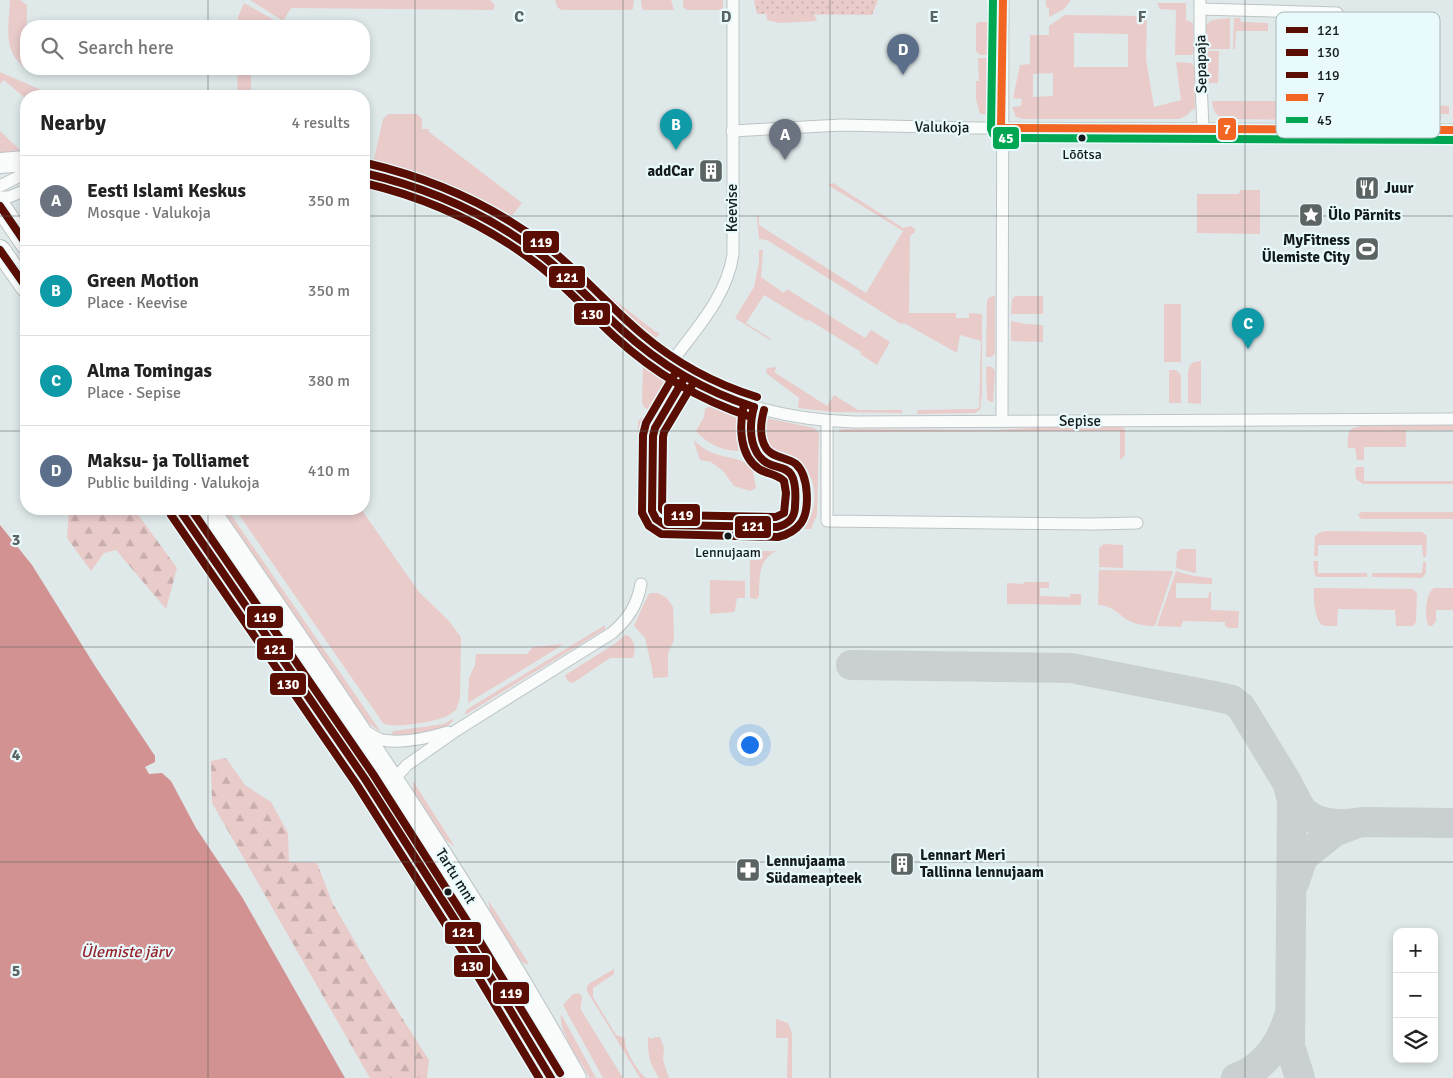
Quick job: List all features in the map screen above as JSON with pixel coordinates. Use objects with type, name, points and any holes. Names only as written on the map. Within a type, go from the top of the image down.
[{"type":"highway","points":[[0,163],[20,161]]},
{"type":"highway","points":[[0,206],[20,235]]},
{"type":"highway","points":[[0,250],[20,279]]},
{"type":"highway","name":"Tartu mnt","points":[[183,515],[383,806],[471,945],[551,1078]]},
{"type":"highway","name":"Tartu mnt","points":[[213,515],[394,778],[516,972],[576,1078]]},
{"type":"street","name":"Keevise","points":[[668,366],[726,285],[731,266],[733,254],[733,0]]},
{"type":"street","points":[[1002,421],[1003,0]]},
{"type":"street","points":[[1200,5],[1307,12]]},
{"type":"street","name":"Sepapaja","points":[[1200,5],[1203,128]]},
{"type":"street","name":"Valukoja","points":[[732,131],[842,125],[1276,129]]},
{"type":"street","name":"Valukoja","points":[[1440,130],[1453,130]]},
{"type":"street","name":"Sepise","points":[[370,174],[411,184],[441,195],[472,209],[508,230],[568,276],[621,329],[668,366],[710,390],[740,403],[780,414],[827,421],[1453,419]]},
{"type":"street","points":[[0,186],[20,176]]},
{"type":"street","points":[[0,197],[9,197],[20,192]]},
{"type":"street","points":[[827,421],[827,521],[1137,523]]},
{"type":"street","points":[[383,806],[384,793],[394,778],[407,765],[457,730],[612,633],[629,616],[638,599],[641,584]]},
{"type":"street","points":[[360,729],[380,739],[391,741],[431,737],[457,730]]},
{"type":"green space","points":[[10,0],[20,0],[27,5],[27,20],[20,20],[20,64],[10,46],[8,29]]},
{"type":"green space","points":[[250,0],[490,0],[495,5],[493,10],[291,8],[284,20]]},
{"type":"green space","points":[[555,0],[634,0],[633,9],[629,10],[562,10],[558,8]]},
{"type":"green space","points":[[641,0],[671,0],[674,10],[644,10]]},
{"type":"green space","points":[[683,0],[723,0],[723,10],[687,10],[683,7]]},
{"type":"green space","points":[[754,0],[878,0],[872,15],[757,14]]},
{"type":"green space","points":[[1046,0],[1071,0],[1064,9],[1049,17],[1049,8],[1046,7]]},
{"type":"green space","points":[[244,3],[274,20],[238,20]]},
{"type":"green space","points":[[765,3],[809,3],[817,21],[779,23],[767,20]]},
{"type":"green space","points":[[1157,3],[1186,3],[1186,20],[1193,23],[1194,51],[1192,55],[1175,55],[1176,10],[1160,9]]},
{"type":"green space","points":[[1065,15],[1147,16],[1146,59],[1154,107],[1181,100],[1176,62],[1191,63],[1194,66],[1195,110],[1193,109],[1186,116],[1179,119],[1023,119],[1016,117],[1012,107],[1021,106],[1022,99],[1013,98],[1020,65],[1030,64],[1030,35],[1049,35],[1049,26]],"holes":[[[1074,33],[1128,34],[1128,67],[1074,67]],[[1053,73],[1053,96],[1033,97],[1033,74]]]},
{"type":"green space","points":[[1230,18],[1230,49],[1205,49],[1207,24],[1214,20]]},
{"type":"green space","points":[[1234,18],[1240,18],[1241,22],[1268,23],[1268,31],[1236,31],[1235,49],[1233,49]]},
{"type":"green space","points":[[979,22],[990,22],[993,24],[993,55],[980,55],[976,51],[976,24]]},
{"type":"green space","points":[[1205,51],[1219,51],[1218,83],[1208,83],[1205,81]]},
{"type":"green space","points":[[978,58],[993,58],[993,110],[987,114],[980,114],[976,99],[976,81],[979,81]]},
{"type":"green space","points":[[0,72],[41,90],[20,90],[20,94],[4,80],[0,84]]},
{"type":"green space","points":[[238,75],[251,75],[251,90],[237,90]]},
{"type":"green space","points":[[1276,101],[1276,119],[1227,119],[1216,114],[1212,102]]},
{"type":"green space","points":[[1440,106],[1449,106],[1449,114],[1441,114],[1441,120]]},
{"type":"green space","points":[[388,114],[417,114],[422,119],[422,129],[429,129],[429,132],[522,203],[510,218],[504,220],[436,186],[378,166],[374,159],[383,119]]},
{"type":"green space","points":[[0,131],[20,150],[20,153],[0,154]]},
{"type":"green space","points":[[370,183],[414,194],[475,218],[489,226],[495,234],[494,241],[478,224],[465,216],[437,204],[370,186]]},
{"type":"green space","points":[[833,183],[903,228],[911,226],[915,229],[915,232],[910,236],[909,313],[956,313],[956,318],[969,318],[969,313],[982,314],[982,393],[980,410],[974,413],[917,414],[918,410],[979,408],[981,341],[960,335],[957,353],[904,323],[901,324],[767,240],[759,239],[757,216],[759,215],[759,225],[866,293],[903,231],[828,185]]},
{"type":"green space","points":[[1240,190],[1260,190],[1260,234],[1197,233],[1197,194],[1239,194]]},
{"type":"green space","points":[[519,226],[656,332],[660,333],[652,343],[630,328],[566,266],[521,231]]},
{"type":"green space","points":[[514,243],[532,255],[564,282],[642,356],[640,359],[635,359],[530,263],[504,247]]},
{"type":"green space","points":[[759,250],[763,250],[761,277],[784,293],[787,289],[865,338],[871,330],[890,342],[877,365],[860,354],[861,352],[764,295],[746,323],[770,340],[735,318],[754,287],[759,262]]},
{"type":"green space","points":[[995,296],[995,353],[992,357],[986,357],[987,300]]},
{"type":"green space","points":[[1015,296],[1043,296],[1043,314],[1011,314],[1012,299]]},
{"type":"green space","points":[[1164,304],[1181,304],[1181,362],[1164,362]]},
{"type":"green space","points":[[1011,321],[1043,325],[1043,342],[1011,341]]},
{"type":"green space","points":[[647,359],[663,372],[668,384],[666,397],[656,415],[644,407],[642,402],[643,366]]},
{"type":"green space","points":[[1201,361],[1201,404],[1188,403],[1188,372],[1190,365]]},
{"type":"green space","points":[[986,366],[992,367],[995,371],[993,402],[987,399]]},
{"type":"green space","points":[[777,367],[774,372],[827,406],[834,395],[858,410],[902,410],[902,413],[833,412],[798,408],[799,398],[766,373],[767,368]]},
{"type":"green space","points":[[1169,370],[1176,370],[1181,375],[1181,403],[1169,403]]},
{"type":"green space","points":[[710,398],[741,410],[746,416],[748,451],[733,451],[713,445],[696,431],[704,417],[705,409],[710,406]]},
{"type":"green space","points":[[643,417],[652,422],[637,460],[638,421]]},
{"type":"green space","points":[[761,417],[814,428],[819,433],[817,515],[811,529],[804,529],[815,498],[811,478],[798,461],[784,454],[764,450],[757,430],[758,418]]},
{"type":"green space","points":[[1369,425],[1453,425],[1453,430],[1406,430],[1406,447],[1364,447],[1364,460],[1357,460],[1355,448],[1348,448],[1349,432],[1354,428]]},
{"type":"green space","points":[[1047,427],[1122,427],[1125,429],[1125,455],[1120,460],[1120,431],[839,432],[839,430],[845,429],[996,430]]},
{"type":"green space","points":[[694,440],[709,451],[745,462],[752,467],[756,488],[750,491],[734,486],[723,471],[711,462],[700,460]]},
{"type":"green space","points":[[1357,467],[1364,467],[1364,481],[1453,481],[1453,484],[1363,484],[1356,479],[1355,469]]},
{"type":"green space","points":[[1361,512],[1453,512],[1453,519],[1361,519],[1358,515]]},
{"type":"green space","points":[[69,515],[138,515],[177,568],[166,609],[116,550],[104,553],[91,571],[67,538]]},
{"type":"green space","points":[[193,515],[200,515],[354,738],[345,735]]},
{"type":"green space","points":[[224,515],[231,515],[381,732],[368,723]]},
{"type":"green space","points":[[239,515],[365,515],[419,592],[448,620],[461,637],[460,698],[456,710],[437,720],[421,723],[387,725],[383,723]]},
{"type":"green space","points":[[1325,531],[1422,532],[1427,536],[1426,557],[1423,557],[1422,545],[1318,545],[1318,556],[1314,556],[1315,536]]},
{"type":"green space","points":[[1104,544],[1123,545],[1123,568],[1099,567],[1099,548]]},
{"type":"green space","points":[[1181,549],[1196,549],[1196,572],[1176,568],[1177,552]]},
{"type":"green space","points":[[761,551],[776,551],[765,560],[761,570],[759,596],[757,599],[750,598],[750,560],[759,560]]},
{"type":"green space","points":[[1313,561],[1318,561],[1318,573],[1367,573],[1367,577],[1318,577],[1315,576]]},
{"type":"green space","points":[[1423,562],[1426,562],[1426,573],[1422,578],[1372,577],[1372,573],[1422,573]]},
{"type":"green space","points":[[1099,570],[1173,571],[1155,626],[1134,623],[1106,606],[1098,605]]},
{"type":"green space","points":[[1176,571],[1212,578],[1212,584],[1176,583],[1176,598],[1208,598],[1209,592],[1211,592],[1211,610],[1239,611],[1238,628],[1229,628],[1225,626],[1225,622],[1183,621],[1181,627],[1157,626]]},
{"type":"green space","points":[[710,580],[745,581],[745,598],[737,598],[734,612],[710,614]]},
{"type":"green space","points":[[1024,582],[1049,582],[1049,588],[1040,588],[1040,596],[1070,597],[1070,594],[1081,594],[1081,605],[1007,604],[1007,583],[1024,584]]},
{"type":"green space","points":[[1314,588],[1413,589],[1417,594],[1416,622],[1413,626],[1396,626],[1395,610],[1338,609],[1337,626],[1324,626],[1319,621],[1316,613]]},
{"type":"green space","points":[[1434,588],[1453,588],[1453,610],[1436,610],[1436,621],[1432,626],[1429,626],[1426,617],[1426,606],[1429,595]]},
{"type":"green space","points":[[650,593],[658,593],[667,598],[673,607],[674,640],[668,653],[668,677],[653,678],[645,638],[634,626]]},
{"type":"green space","points":[[605,625],[605,629],[465,715],[466,710]]},
{"type":"green space","points":[[625,635],[629,636],[634,644],[633,658],[610,658],[573,683],[568,681],[565,676],[567,674],[616,643]]},
{"type":"green space","points":[[564,644],[468,703],[469,678],[475,665],[476,654],[527,654],[533,647]]},
{"type":"green space","points":[[454,718],[451,723],[436,731],[399,736],[393,736],[391,733],[444,724]]},
{"type":"green space","points":[[226,758],[245,785],[271,802],[288,833],[289,862],[317,863],[332,902],[372,971],[429,1060],[427,1078],[370,1078],[212,803],[211,761]]},
{"type":"green space","points":[[413,781],[455,847],[445,839],[413,790]]},
{"type":"green space","points":[[391,796],[435,865],[415,841],[398,815]]},
{"type":"green space","points":[[488,900],[529,964],[525,964],[518,958],[491,915]]},
{"type":"green space","points":[[614,969],[614,974],[593,988],[593,997],[616,1035],[625,1038],[626,1048],[632,1060],[646,1078],[640,1078],[587,991],[587,986],[590,983]]},
{"type":"green space","points":[[506,980],[511,985],[559,1067],[532,1030],[503,981]]},
{"type":"green space","points":[[573,994],[582,996],[581,1010],[623,1078],[603,1078],[563,1005]]},
{"type":"green space","points":[[561,1014],[596,1078],[590,1078],[566,1038]]},
{"type":"green space","points":[[776,1019],[788,1023],[792,1033],[792,1078],[787,1078],[788,1038],[776,1038]]},
{"type":"green space","points":[[648,1037],[652,1039],[660,1037],[664,1048],[663,1060],[669,1078],[659,1078],[653,1068],[649,1054]]},
{"type":"water","name":"Ülemiste järv","points":[[0,525],[32,565],[95,666],[155,756],[155,762],[145,767],[149,774],[162,773],[171,781],[196,828],[242,897],[345,1078],[0,1078]]},
{"type":"taxiway","points":[[851,665],[1071,668],[1232,700],[1241,707],[1288,784],[1292,801],[1290,1046],[1300,1078]]},
{"type":"taxiway","points":[[1289,787],[1303,811],[1323,822],[1340,824],[1363,822],[1453,823]]},
{"type":"taxiway","points":[[1295,881],[1303,857],[1334,832],[1355,824]]},
{"type":"taxiway","points":[[1236,1078],[1254,1069],[1269,1055],[1285,1029],[1288,1019]]},
{"type":"transit line","name":"45","points":[[993,0],[991,129],[998,138],[1453,140]]},
{"type":"transit line","name":"7","points":[[1001,128],[1003,0]]},
{"type":"transit line","name":"7","points":[[1001,128],[1276,129]]},
{"type":"transit line","name":"7","points":[[1440,130],[1453,130]]},
{"type":"transit line","name":"119","points":[[370,164],[440,186],[486,207],[508,220],[562,259],[630,324],[668,354],[696,372],[726,386],[757,397]]},
{"type":"transit line","name":"121","points":[[370,174],[436,195],[502,228],[554,265],[621,329],[651,354],[700,385],[754,407]]},
{"type":"transit line","name":"130","points":[[370,184],[411,196],[455,214],[497,237],[548,272],[615,337],[662,374],[696,394],[751,417]]},
{"type":"transit line","name":"121","points":[[0,206],[20,235]]},
{"type":"transit line","name":"121","points":[[0,250],[20,278]]},
{"type":"transit line","name":"130","points":[[676,372],[646,423],[643,435],[642,513],[649,526],[661,534],[778,537],[791,532],[801,523],[807,502],[804,476],[796,464],[772,454],[766,448],[761,424],[764,410]]},
{"type":"transit line","name":"121","points":[[685,377],[655,428],[653,436],[652,511],[656,519],[665,525],[777,527],[791,520],[795,506],[793,478],[789,472],[770,465],[763,460],[754,448],[751,430],[754,407]]},
{"type":"transit line","name":"119","points":[[694,382],[664,432],[663,437],[662,509],[668,515],[776,517],[784,513],[786,493],[784,481],[759,469],[752,463],[744,448],[741,431],[744,404]]},
{"type":"transit line","name":"130","points":[[171,515],[357,785],[462,950],[539,1078]]},
{"type":"transit line","name":"121","points":[[183,515],[365,779],[471,945],[551,1078]]},
{"type":"transit line","name":"119","points":[[195,515],[373,774],[479,940],[560,1073]]},
{"type":"place","name":"Maksu- ja Tolliamet","points":[[903,75]]},
{"type":"place","name":"Lõõtsa","points":[[1082,138]]},
{"type":"place","name":"Green Motion","points":[[676,150]]},
{"type":"place","name":"Eesti Islami Keskus","points":[[785,160]]},
{"type":"place","name":"addCar","points":[[711,171]]},
{"type":"place","name":"Juur","points":[[1367,188]]},
{"type":"place","name":"Ülo Pärnits","points":[[1311,215]]},
{"type":"place","name":"MyFitness Ülemiste City","points":[[1367,249]]},
{"type":"place","name":"Alma Tomingas","points":[[1248,349]]},
{"type":"place","name":"Lennujaam","points":[[728,536]]},
{"type":"place","name":"Lennart Meri Tallinna lennujaam","points":[[902,864]]},
{"type":"place","name":"Lennujaama Südameapteek","points":[[748,870]]}]
